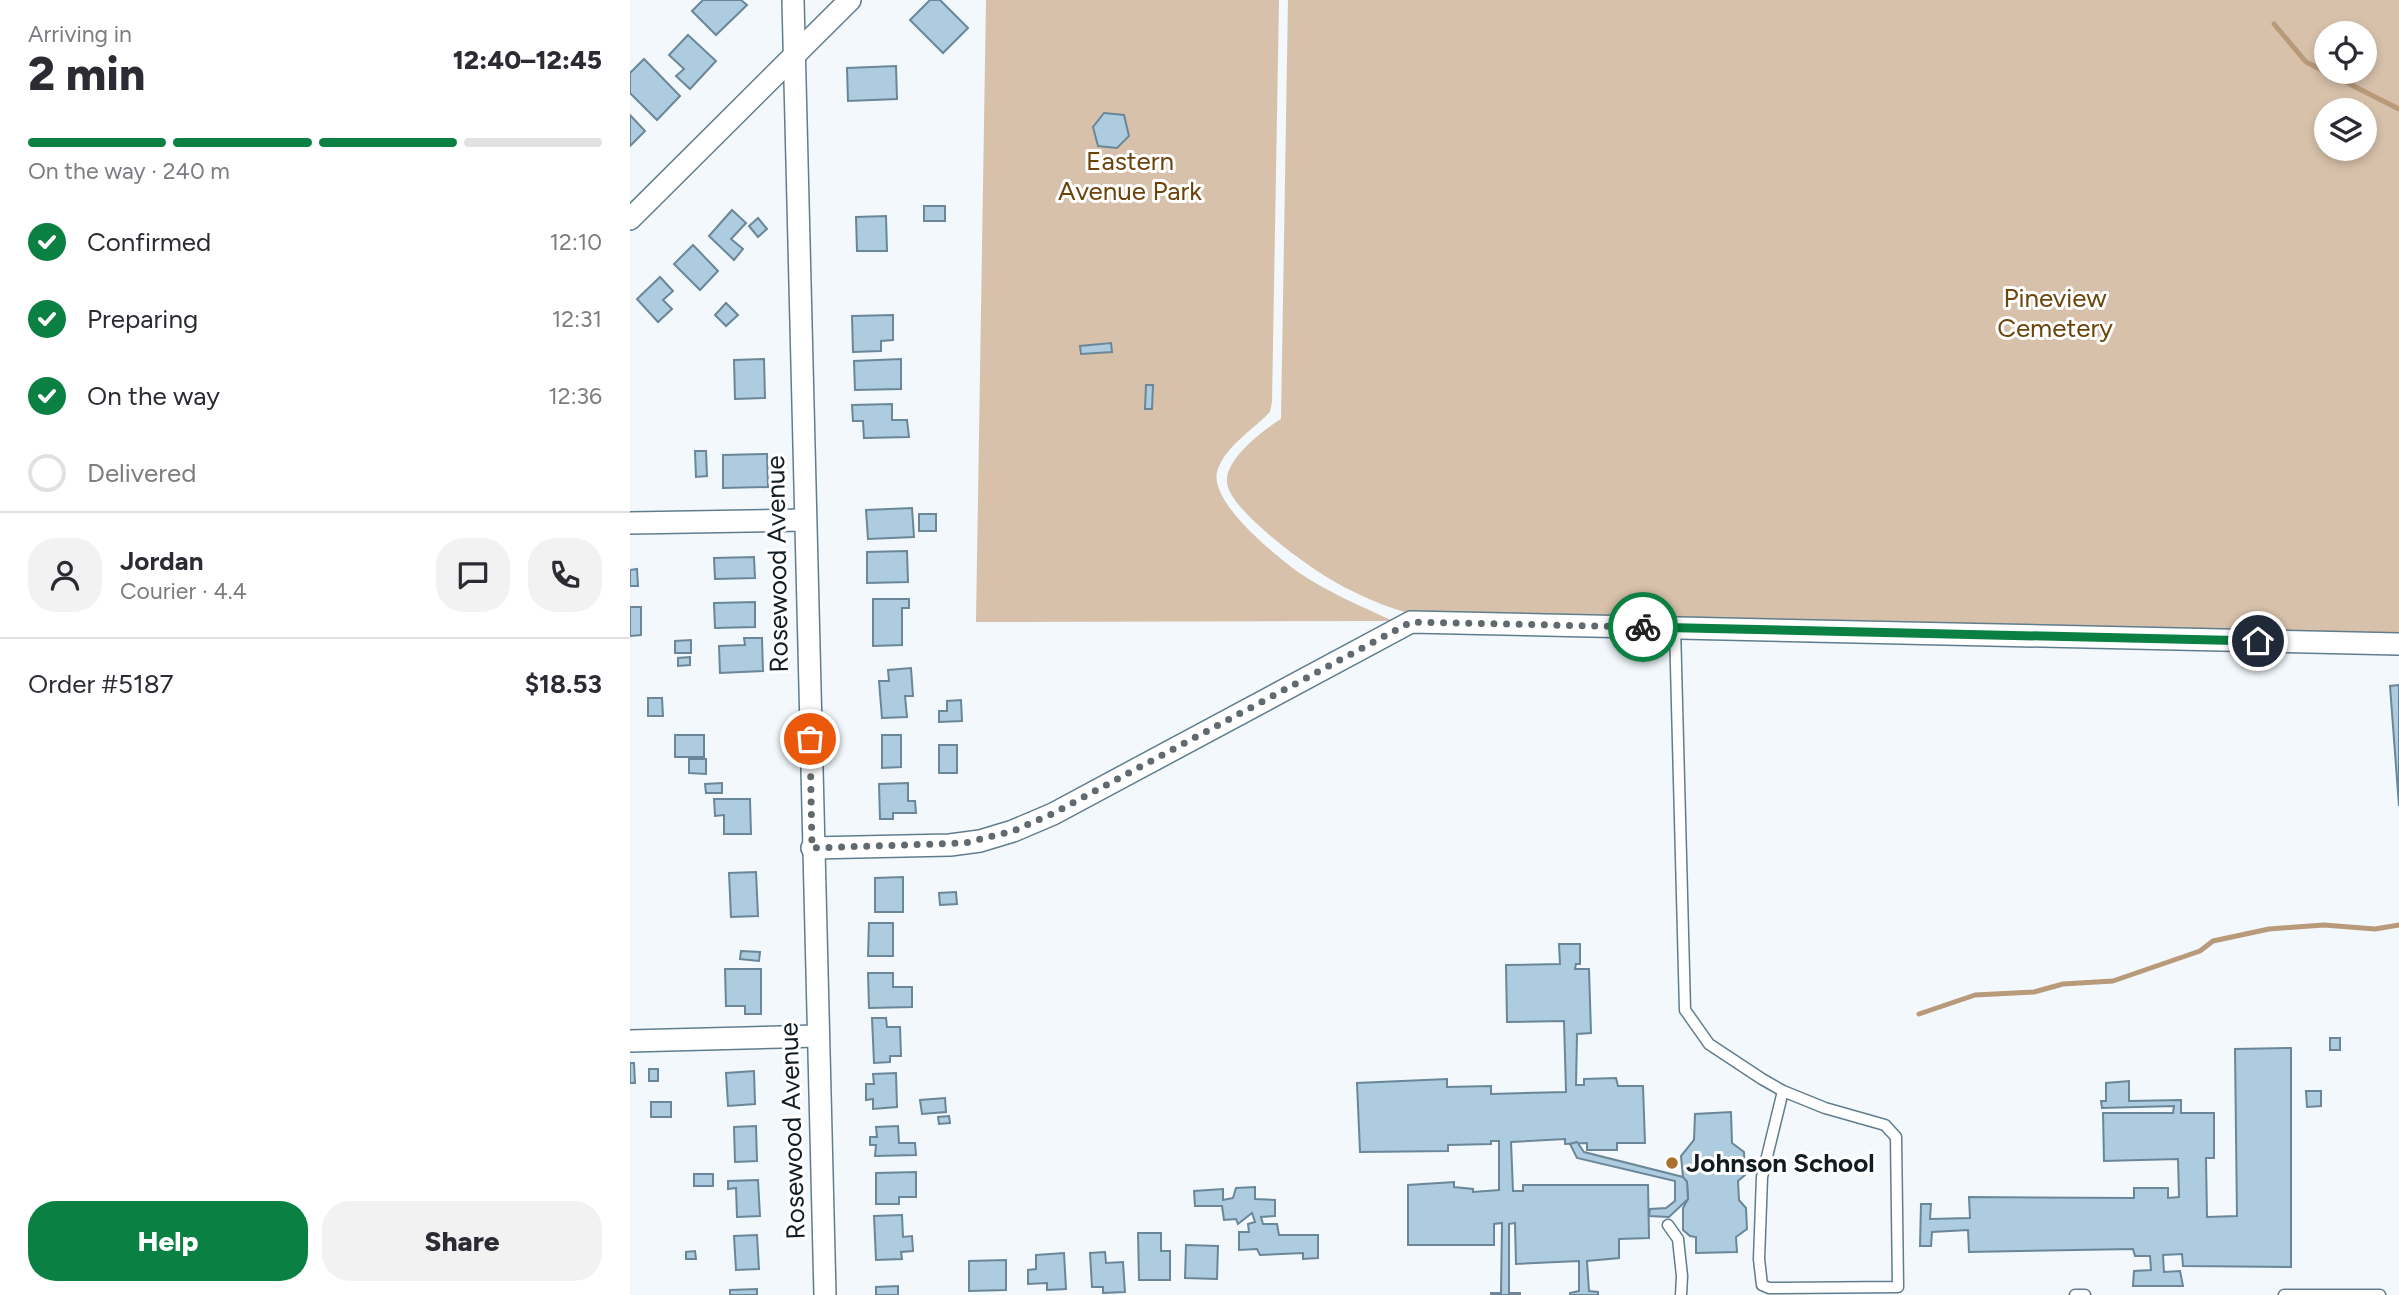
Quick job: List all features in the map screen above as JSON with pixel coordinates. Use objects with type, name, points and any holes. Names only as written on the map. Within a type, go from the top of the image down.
[{"type":"street","name":"Rosewood Avenue","points":[[793,0],[825,1295]]},
{"type":"street","points":[[630,219],[850,0]]},
{"type":"street","points":[[630,523],[804,520]]},
{"type":"street","points":[[812,848],[950,845],[981,841],[1013,831],[1052,814],[1411,622],[2399,644]]},
{"type":"street","points":[[630,1041],[817,1036]]},
{"type":"lane","points":[[1675,627],[1685,1010],[1709,1044],[1783,1091],[1825,1108],[1885,1125],[1895,1137],[1898,1287],[1769,1288],[1762,1285],[1759,1259],[1762,1177],[1783,1091]]},
{"type":"lane","points":[[1668,1225],[1678,1239],[1681,1295]]},
{"type":"lane","points":[[2075,1295],[2085,1295]]},
{"type":"lane","points":[[2284,1295],[2380,1295]]},
{"type":"green space","name":"Eastern Avenue Park","points":[[986,0],[1279,0],[1272,402],[1270,412],[1226,455],[1217,472],[1218,484],[1233,513],[1260,541],[1298,572],[1393,621],[976,622]]},
{"type":"green space","name":"Pineview Cemetery","points":[[1288,0],[2399,0],[2399,636],[1413,614],[1370,600],[1319,572],[1287,549],[1240,507],[1227,482],[1228,473],[1238,455],[1281,419]]},
{"type":"building","points":[[703,0],[741,0],[747,5],[716,35],[692,11]]},
{"type":"building","points":[[930,0],[940,0],[968,28],[943,53],[910,20]]},
{"type":"building","points":[[688,35],[716,61],[690,89],[676,76],[684,69],[669,55]]},
{"type":"building","points":[[644,59],[680,96],[657,120],[630,93],[630,73]]},
{"type":"building","points":[[896,66],[897,99],[848,101],[847,68]]},
{"type":"building","points":[[1104,113],[1124,115],[1129,136],[1117,148],[1098,146],[1093,127]]},
{"type":"building","points":[[630,115],[645,131],[630,146]]},
{"type":"building","points":[[924,206],[945,206],[945,221],[924,221]]},
{"type":"building","points":[[732,210],[746,223],[731,239],[743,249],[734,260],[709,236]]},
{"type":"building","points":[[886,216],[887,251],[857,251],[856,217]]},
{"type":"building","points":[[758,218],[767,229],[758,237],[749,226]]},
{"type":"building","points":[[693,245],[718,271],[700,290],[674,264]]},
{"type":"building","points":[[660,277],[673,291],[663,300],[672,309],[658,322],[637,299]]},
{"type":"building","points":[[726,303],[738,315],[726,326],[715,315]]},
{"type":"building","points":[[893,315],[893,340],[881,341],[881,351],[853,352],[852,316]]},
{"type":"building","points":[[1111,343],[1112,352],[1081,354],[1080,346]]},
{"type":"building","points":[[764,359],[765,398],[735,399],[734,360]]},
{"type":"building","points":[[901,359],[901,389],[855,390],[854,361]]},
{"type":"building","points":[[1146,385],[1153,385],[1152,409],[1145,409]]},
{"type":"building","points":[[892,404],[892,420],[907,420],[909,437],[864,438],[863,421],[853,421],[852,405]]},
{"type":"building","points":[[695,451],[706,451],[707,476],[696,477]]},
{"type":"building","points":[[767,454],[768,487],[723,488],[723,455]]},
{"type":"building","points":[[912,508],[914,537],[868,539],[866,510]]},
{"type":"building","points":[[919,514],[936,514],[936,531],[919,531]]},
{"type":"building","points":[[907,551],[908,582],[867,583],[867,552]]},
{"type":"building","points":[[754,557],[755,578],[715,579],[714,558]]},
{"type":"building","points":[[637,569],[638,586],[630,586],[630,570]]},
{"type":"building","points":[[873,599],[909,599],[909,608],[902,608],[902,645],[873,646]]},
{"type":"building","points":[[755,602],[755,627],[715,628],[714,603]]},
{"type":"building","points":[[630,607],[641,607],[641,635],[630,636]]},
{"type":"building","points":[[744,638],[762,638],[763,671],[720,673],[719,646],[745,645]]},
{"type":"building","points":[[691,640],[691,653],[675,653],[675,641]]},
{"type":"building","points":[[690,657],[690,665],[678,666],[678,658]]},
{"type":"building","points":[[911,668],[913,696],[905,696],[907,717],[882,718],[879,681],[889,681],[888,670]]},
{"type":"building","points":[[2399,685],[2399,806],[2390,686]]},
{"type":"building","points":[[648,698],[662,698],[663,716],[648,716]]},
{"type":"building","points":[[961,700],[962,721],[939,722],[939,711],[947,711],[947,701]]},
{"type":"building","points":[[675,735],[704,735],[704,757],[675,757]]},
{"type":"building","points":[[882,735],[901,735],[901,767],[882,768]]},
{"type":"building","points":[[939,745],[957,745],[957,773],[939,773]]},
{"type":"building","points":[[689,759],[706,759],[706,774],[689,773]]},
{"type":"building","points":[[722,783],[722,793],[706,793],[705,784]]},
{"type":"building","points":[[908,783],[908,801],[915,801],[916,813],[893,813],[893,819],[880,819],[879,784]]},
{"type":"building","points":[[714,799],[750,799],[751,834],[724,834],[724,815],[715,816]]},
{"type":"building","points":[[756,872],[758,916],[731,917],[729,873]]},
{"type":"building","points":[[903,877],[903,912],[875,912],[875,878]]},
{"type":"building","points":[[956,892],[957,904],[940,905],[939,893]]},
{"type":"building","points":[[869,923],[893,923],[893,956],[868,956]]},
{"type":"building","points":[[1559,944],[1580,944],[1580,964],[1576,964],[1575,969],[1589,969],[1591,1033],[1577,1034],[1576,1085],[1584,1085],[1584,1079],[1616,1078],[1618,1086],[1643,1086],[1645,1143],[1617,1143],[1617,1150],[1587,1150],[1587,1143],[1565,1144],[1565,1139],[1511,1142],[1513,1191],[1523,1191],[1523,1185],[1648,1185],[1649,1238],[1619,1239],[1619,1258],[1587,1261],[1589,1291],[1598,1292],[1598,1295],[1570,1295],[1579,1291],[1579,1261],[1516,1264],[1515,1223],[1509,1224],[1509,1293],[1520,1295],[1491,1295],[1501,1293],[1502,1223],[1494,1224],[1494,1245],[1408,1245],[1408,1185],[1454,1182],[1454,1187],[1473,1189],[1473,1192],[1499,1190],[1499,1141],[1491,1141],[1491,1144],[1448,1145],[1448,1151],[1360,1152],[1357,1083],[1447,1079],[1447,1087],[1491,1086],[1491,1094],[1566,1092],[1564,1021],[1507,1022],[1506,965],[1560,964]]},
{"type":"building","points":[[741,951],[760,952],[759,961],[740,959]]},
{"type":"building","points":[[725,969],[761,969],[761,1014],[745,1014],[745,1006],[726,1006]]},
{"type":"building","points":[[868,973],[893,973],[893,987],[912,987],[912,1007],[869,1008]]},
{"type":"building","points":[[872,1018],[886,1018],[887,1027],[900,1027],[901,1056],[890,1056],[890,1062],[874,1063]]},
{"type":"building","points":[[2330,1038],[2340,1038],[2340,1050],[2330,1050]]},
{"type":"building","points":[[2291,1048],[2291,1267],[2183,1266],[2182,1254],[2163,1255],[2164,1272],[2180,1271],[2183,1286],[2133,1286],[2134,1271],[2151,1270],[2150,1256],[2135,1256],[2133,1249],[1969,1252],[1968,1230],[1932,1232],[1931,1246],[1920,1246],[1921,1204],[1931,1204],[1930,1219],[1970,1218],[1969,1197],[2134,1198],[2134,1188],[2168,1188],[2168,1198],[2179,1197],[2178,1159],[2104,1161],[2103,1113],[2173,1113],[2174,1106],[2102,1108],[2101,1101],[2106,1101],[2106,1083],[2129,1081],[2129,1101],[2181,1100],[2181,1113],[2214,1113],[2214,1158],[2206,1158],[2207,1217],[2237,1216],[2235,1049]]},
{"type":"building","points":[[630,1063],[634,1063],[635,1083],[630,1083]]},
{"type":"building","points":[[649,1069],[658,1069],[658,1081],[649,1081]]},
{"type":"building","points":[[754,1071],[755,1104],[728,1106],[726,1073]]},
{"type":"building","points":[[896,1073],[897,1107],[873,1109],[873,1099],[866,1100],[866,1084],[874,1084],[873,1074]]},
{"type":"building","points":[[2306,1091],[2321,1091],[2321,1106],[2307,1107]]},
{"type":"building","points":[[945,1098],[946,1112],[922,1114],[920,1100]]},
{"type":"building","points":[[651,1102],[671,1102],[671,1117],[651,1117]]},
{"type":"building","points":[[1731,1112],[1732,1143],[1744,1152],[1745,1175],[1738,1181],[1739,1200],[1746,1208],[1747,1229],[1736,1237],[1737,1252],[1696,1253],[1696,1237],[1683,1230],[1683,1208],[1688,1199],[1681,1156],[1694,1140],[1695,1114]]},
{"type":"building","points":[[949,1116],[950,1123],[939,1124],[938,1117]]},
{"type":"building","points":[[756,1126],[757,1161],[735,1162],[734,1127]]},
{"type":"building","points":[[898,1126],[899,1143],[915,1143],[916,1155],[875,1156],[876,1145],[870,1145],[870,1137],[877,1137],[876,1127]]},
{"type":"building","points":[[1577,1142],[1584,1152],[1683,1177],[1687,1182],[1688,1199],[1669,1217],[1649,1216],[1650,1209],[1666,1208],[1675,1201],[1675,1181],[1577,1158],[1570,1144]]},
{"type":"building","points":[[916,1172],[916,1197],[899,1197],[899,1204],[876,1204],[876,1173]]},
{"type":"building","points":[[694,1174],[713,1174],[713,1186],[694,1186]]},
{"type":"building","points":[[758,1180],[760,1216],[737,1217],[736,1188],[728,1189],[728,1181]]},
{"type":"building","points":[[1255,1187],[1255,1199],[1275,1200],[1275,1216],[1261,1217],[1263,1224],[1277,1224],[1279,1235],[1318,1235],[1318,1258],[1303,1259],[1303,1253],[1260,1255],[1257,1249],[1239,1250],[1239,1232],[1249,1232],[1248,1224],[1255,1222],[1252,1213],[1238,1224],[1236,1219],[1224,1220],[1222,1206],[1195,1206],[1194,1191],[1223,1189],[1223,1200],[1233,1198],[1236,1188]]},
{"type":"building","points":[[902,1215],[903,1237],[912,1236],[913,1251],[901,1252],[902,1259],[876,1260],[874,1216]]},
{"type":"building","points":[[1138,1233],[1161,1233],[1161,1251],[1170,1251],[1170,1280],[1139,1280]]},
{"type":"building","points":[[757,1235],[759,1269],[736,1270],[734,1236]]},
{"type":"building","points":[[1186,1245],[1218,1246],[1217,1279],[1185,1278]]},
{"type":"building","points":[[695,1251],[696,1259],[686,1259],[686,1252]]},
{"type":"building","points":[[1105,1252],[1106,1263],[1123,1262],[1125,1292],[1103,1293],[1103,1287],[1092,1287],[1090,1253]]},
{"type":"building","points":[[1064,1253],[1066,1289],[1047,1290],[1047,1283],[1028,1284],[1028,1270],[1036,1269],[1036,1255]]},
{"type":"building","points":[[1006,1260],[1006,1290],[969,1291],[969,1261]]},
{"type":"building","points":[[898,1286],[898,1295],[876,1295],[876,1287]]},
{"type":"building","points":[[757,1289],[757,1295],[730,1295],[730,1290]]},
{"type":"waterway","points":[[2274,24],[2306,62],[2399,109]]},
{"type":"waterway","points":[[1919,1014],[1975,995],[2034,992],[2063,984],[2113,981],[2200,951],[2213,941],[2269,929],[2324,925],[2375,929],[2399,925]]},
{"type":"way so far","points":[[810,739],[812,848],[950,845],[981,841],[1052,814],[1411,622],[1643,627]]},
{"type":"place","name":"Johnson School","points":[[1672,1163]]},
{"type":"route","points":[[1643,627],[2258,641]]}]
